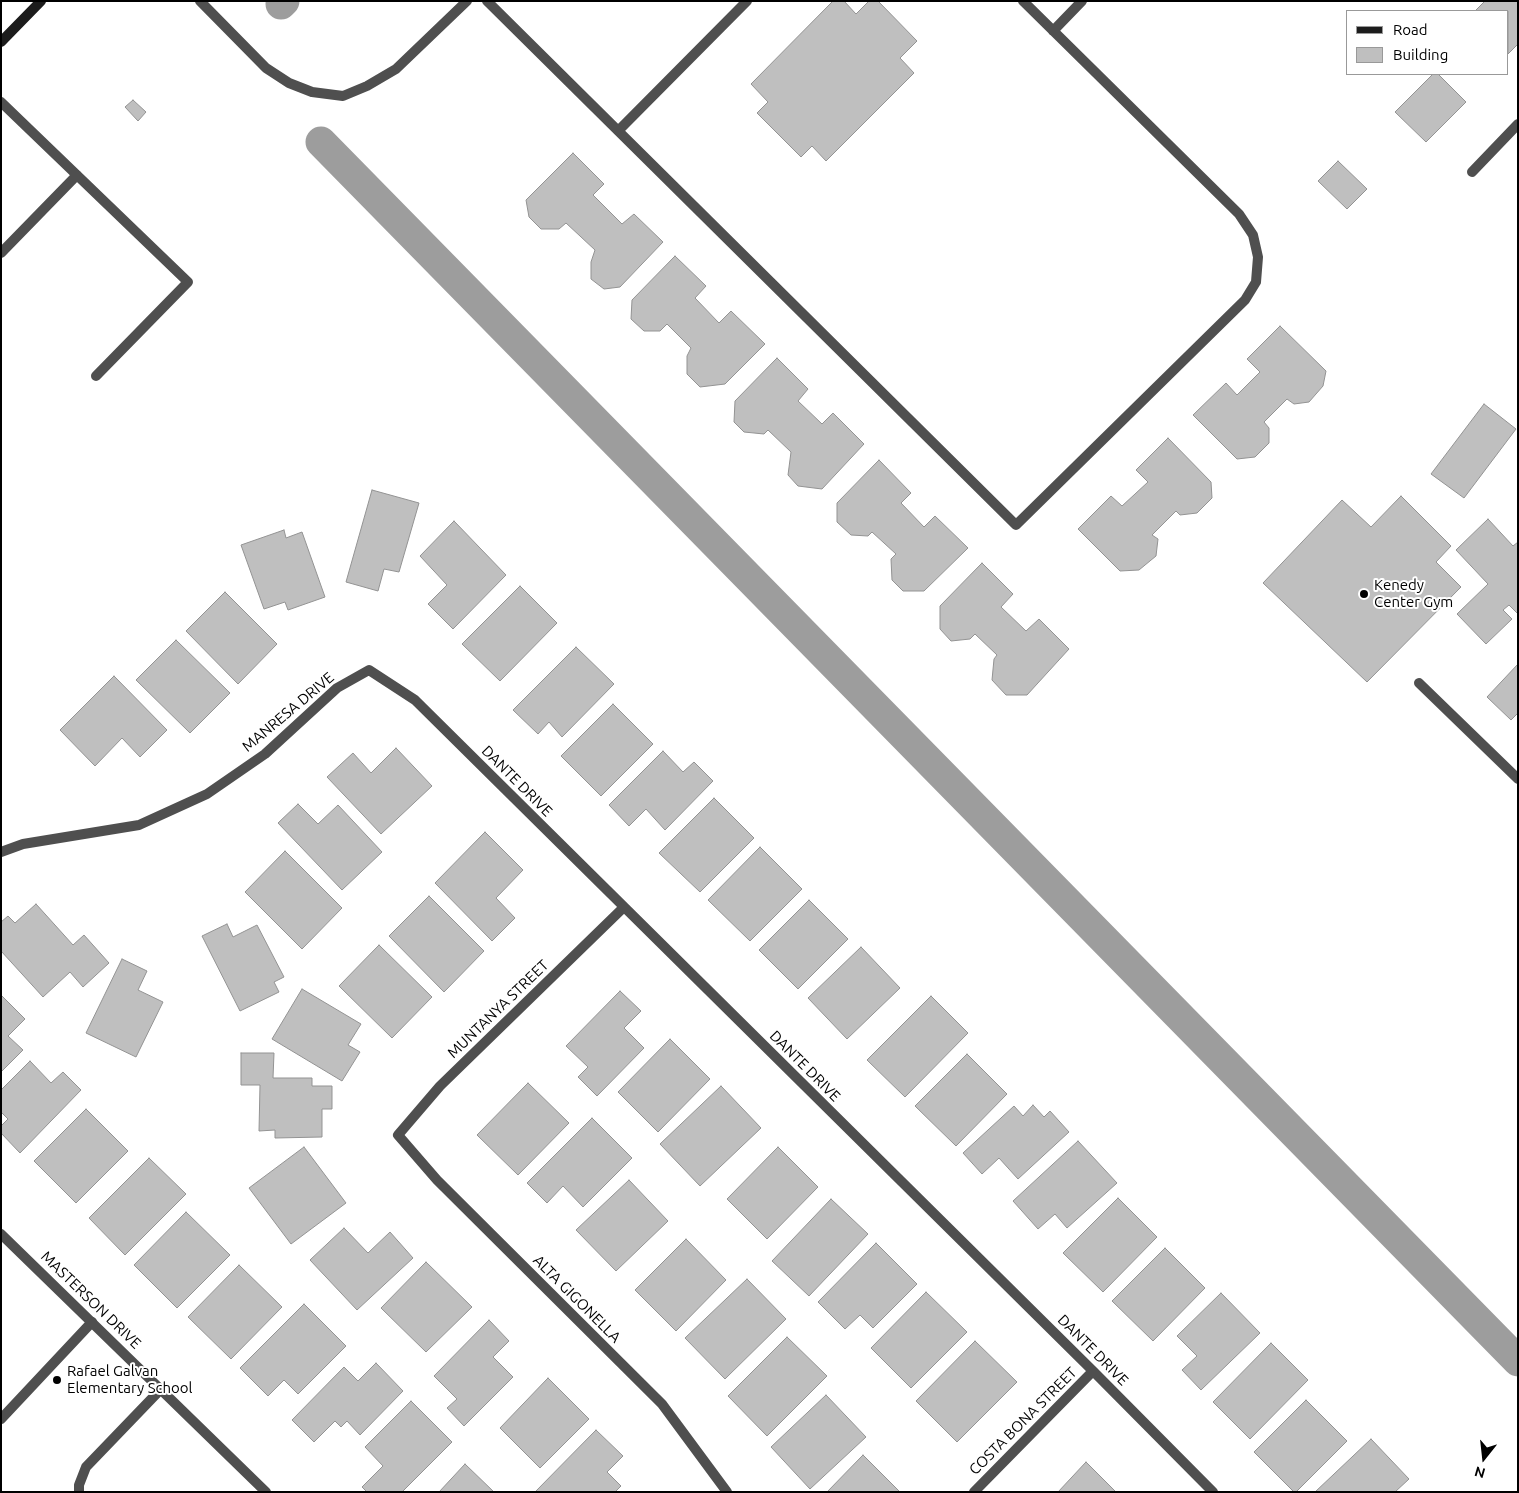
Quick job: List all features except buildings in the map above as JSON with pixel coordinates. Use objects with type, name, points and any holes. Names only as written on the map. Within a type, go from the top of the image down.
[{"type":"main road","points":[[1,42],[41,1]]},
{"type":"street","points":[[200,1],[266,68],[290,83],[312,92],[343,96],[367,86],[396,69],[467,1]]},
{"type":"street","points":[[487,1],[1016,526],[1245,300],[1256,282],[1258,257],[1253,235],[1239,214],[1024,1]]},
{"type":"street","points":[[619,130],[748,1]]},
{"type":"street","points":[[1053,31],[1082,1]]},
{"type":"street","points":[[1,102],[188,282],[96,376]]},
{"type":"street","points":[[1472,172],[1518,124]]},
{"type":"street","points":[[1,253],[77,175]]},
{"type":"street","name":"MANRESA DRIVE","points":[[1,852],[23,844],[139,825],[206,794],[265,754],[337,688],[368,670]]},
{"type":"street","name":"DANTE DRIVE","points":[[368,670],[415,700],[623,908],[1094,1371],[1213,1492]]},
{"type":"street","points":[[1419,683],[1518,779]]},
{"type":"street","name":"MUNTANYA STREET","points":[[398,1134],[440,1086],[623,908]]},
{"type":"street","name":"ALTA GIGONELLA","points":[[398,1134],[437,1180],[662,1404],[727,1492]]},
{"type":"street","name":"MASTERSON DRIVE","points":[[1,1234],[266,1492]]},
{"type":"street","points":[[1,1419],[92,1322]]},
{"type":"street","name":"COSTA BONA STREET","points":[[974,1492],[1094,1371]]},
{"type":"street","points":[[79,1492],[79,1485],[86,1467],[161,1389]]},
{"type":"waterway","points":[[281,4],[284,1]]},
{"type":"waterway","points":[[321,142],[1518,1361]]},
{"type":"place","name":"Kenedy Center Gym","points":[[1364,594]]},
{"type":"place","name":"Rafael Galvan Elementary School","points":[[57,1380]]}]
